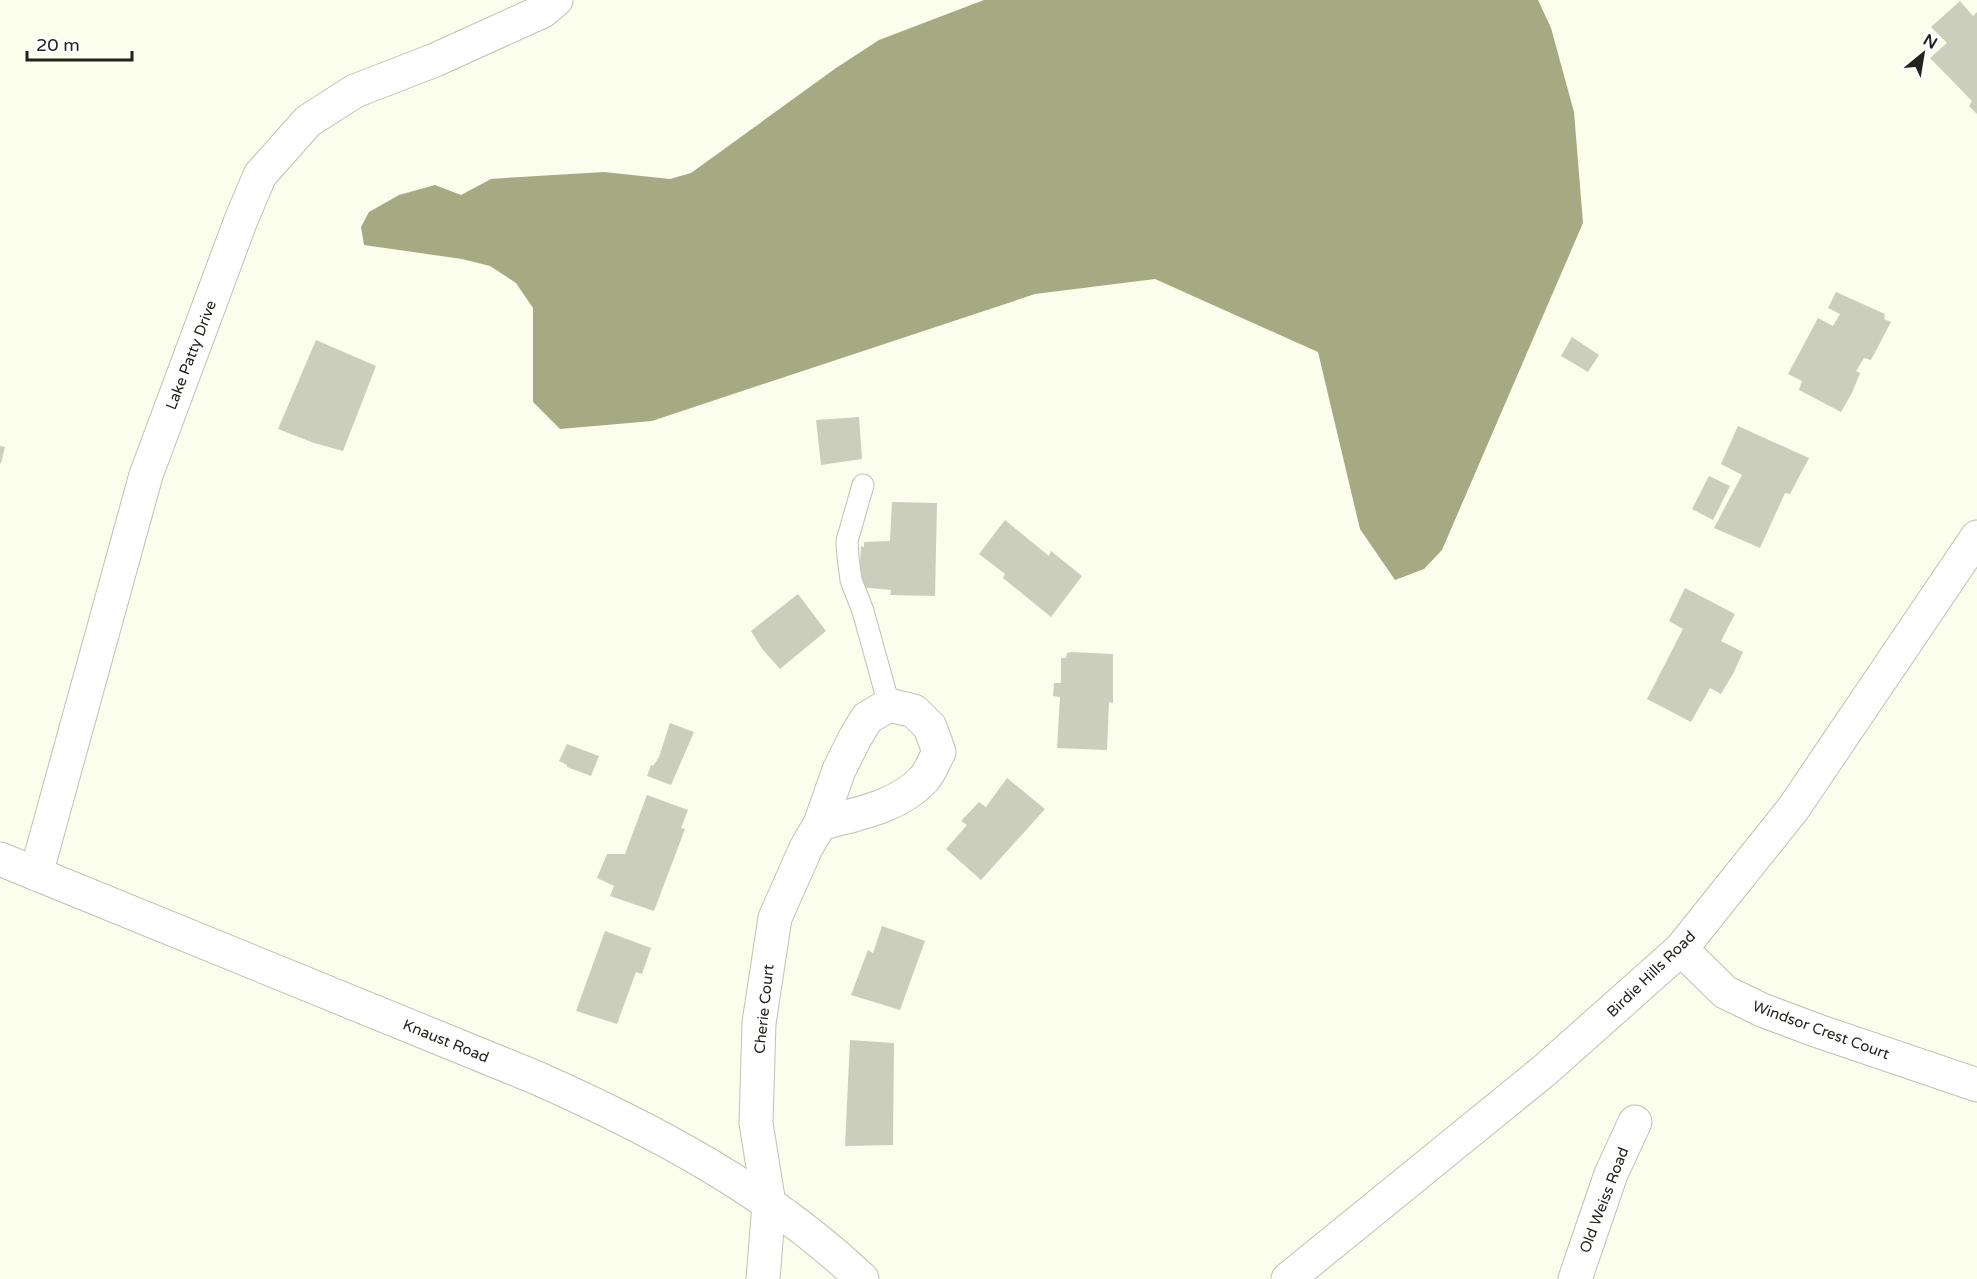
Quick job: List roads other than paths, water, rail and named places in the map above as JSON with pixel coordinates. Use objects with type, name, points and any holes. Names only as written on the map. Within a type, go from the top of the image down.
[{"type":"street","name":"Lake Patty Drive","points":[[36,874],[146,475],[260,175],[308,121],[355,91],[435,60],[543,11],[556,0]]},
{"type":"street","name":"Birdie Hills Road","points":[[1288,1279],[1545,1070],[1681,950],[1793,809],[1977,537]]},
{"type":"street","name":"Cherie Court","points":[[763,1279],[769,1204],[756,1123],[759,1023],[775,918],[806,848],[820,824],[839,770],[855,738],[867,718],[889,705]]},
{"type":"street","points":[[820,824],[877,808],[902,797],[924,779],[939,752],[930,727],[914,711],[889,705]]},
{"type":"street","name":"Knaust Road","points":[[0,859],[547,1082],[653,1133],[703,1161],[769,1204],[824,1244],[862,1279]]},
{"type":"street","name":"Windsor Crest Court","points":[[1681,950],[1725,992],[1762,1010],[1977,1085]]},
{"type":"street","name":"Old Weiss Road","points":[[1575,1279],[1611,1174],[1635,1122]]},
{"type":"lane","points":[[863,485],[847,541],[848,557],[852,580],[889,705]]}]
